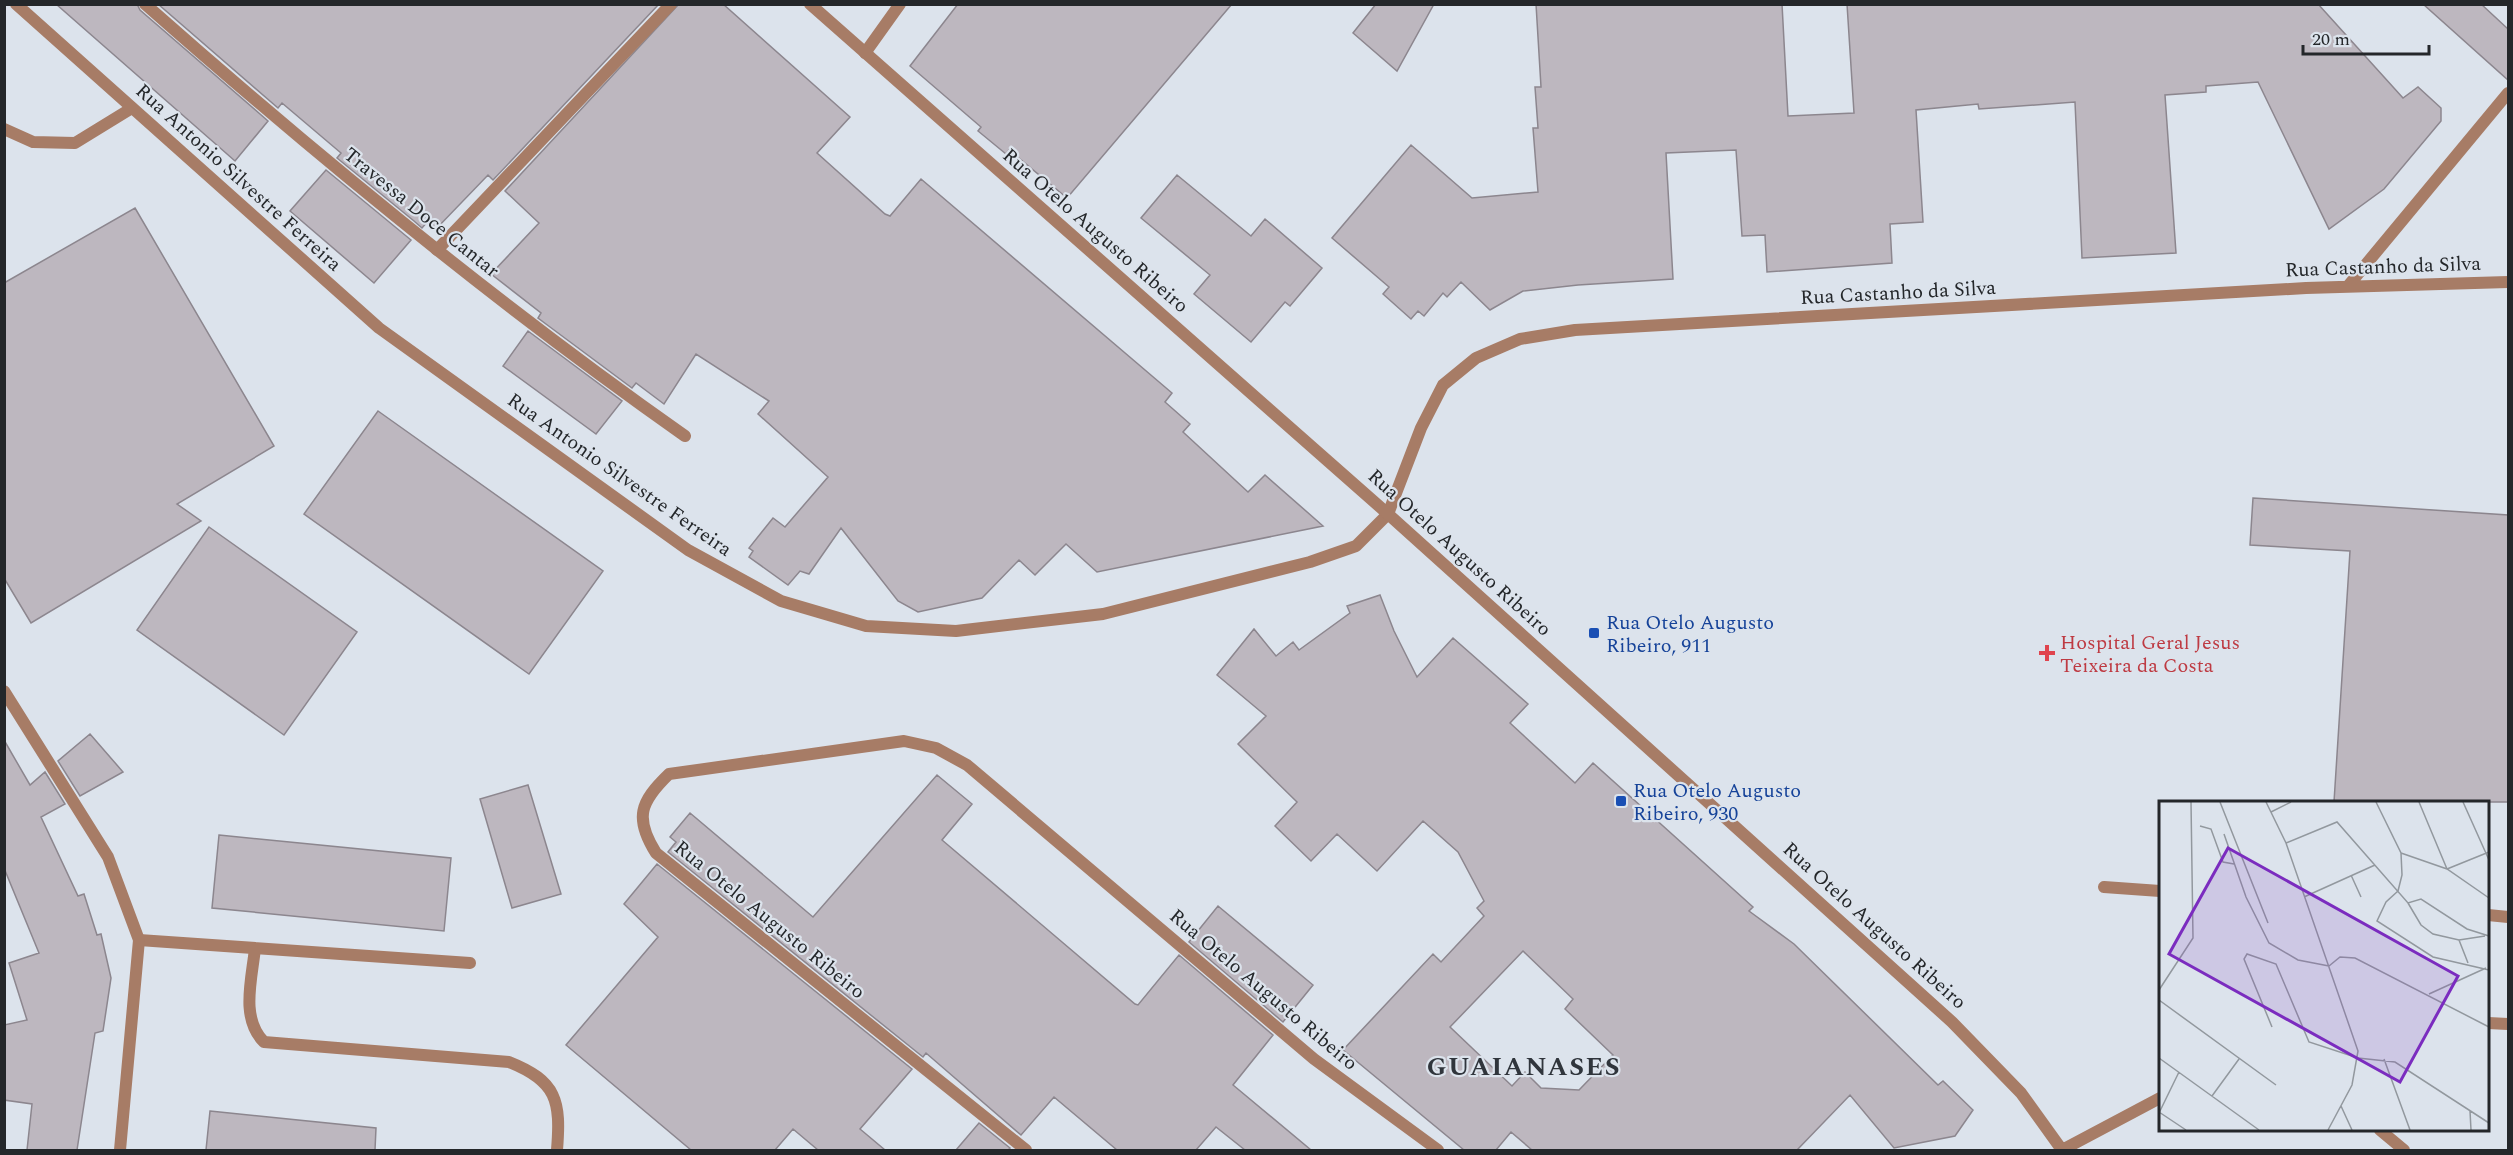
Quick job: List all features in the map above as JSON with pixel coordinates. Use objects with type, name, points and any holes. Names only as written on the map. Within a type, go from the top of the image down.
[{"type":"street","name":"Rua Antonio Silvestre Ferreira","points":[[16,4],[379,328],[688,550],[781,601],[866,626],[956,631],[1103,614],[1310,562],[1356,546],[1388,513]]},
{"type":"street","name":"Travessa Doce Cantar","points":[[145,4],[379,205],[581,362],[685,436]]},
{"type":"street","points":[[437,250],[671,4]]},
{"type":"street","name":"Rua Otelo Augusto Ribeiro","points":[[810,4],[1388,513],[1952,1022],[2021,1092],[2061,1150]]},
{"type":"street","points":[[865,53],[900,4]]},
{"type":"street","points":[[2348,286],[2508,93]]},
{"type":"street","points":[[4,129],[33,142],[75,143],[132,108]]},
{"type":"street","name":"Rua Castanho da Silva","points":[[1388,513],[1420,428],[1443,385],[1476,358],[1520,339],[1575,330],[2348,286],[2508,282]]},
{"type":"street","points":[[4,691],[108,857],[139,940],[120,1150]]},
{"type":"street","name":"Rua Otelo Augusto Ribeiro","points":[[1026,1150],[656,853],[644,833],[641,814],[651,792],[669,774],[904,741],[936,748],[967,765],[1314,1059],[1438,1150]]},
{"type":"street","points":[[2104,887],[2159,891]]},
{"type":"street","points":[[2489,915],[2508,917]]},
{"type":"street","points":[[139,940],[471,963]]},
{"type":"street","points":[[255,948],[249,1015],[255,1033],[264,1042],[509,1062],[534,1072],[554,1093],[559,1123],[557,1150]]},
{"type":"street","points":[[2489,1023],[2508,1024]]},
{"type":"street","points":[[2061,1150],[2159,1099]]},
{"type":"street","points":[[2381,1131],[2404,1150]]},
{"type":"building","points":[[56,4],[137,4],[140,10],[268,121],[235,161]]},
{"type":"building","points":[[158,4],[659,4],[493,180],[488,175],[436,229],[428,221],[422,228],[337,158],[341,153],[282,103],[278,108]]},
{"type":"building","points":[[679,4],[723,4],[850,117],[817,153],[885,214],[890,216],[921,179],[1172,393],[1165,402],[1190,424],[1183,432],[1248,492],[1265,475],[1323,526],[1097,572],[1066,544],[1035,575],[1019,560],[982,598],[918,612],[898,601],[841,528],[809,574],[800,571],[788,585],[749,557],[753,551],[749,548],[773,518],[785,527],[828,477],[758,414],[769,401],[696,354],[664,404],[636,383],[632,388],[538,318],[541,313],[491,274],[539,223],[505,191]]},
{"type":"building","points":[[958,4],[1232,4],[1067,198],[1009,150],[1006,154],[978,131],[981,127],[910,66]]},
{"type":"building","points":[[1376,4],[1434,4],[1397,71],[1353,33]]},
{"type":"building","points":[[1536,4],[1782,4],[1788,116],[1854,113],[1847,4],[2318,4],[2403,98],[2418,87],[2441,108],[2441,121],[2384,189],[2329,229],[2258,82],[2206,86],[2206,92],[2165,95],[2176,253],[2082,258],[2075,102],[1979,109],[1978,104],[1916,110],[1923,222],[1890,224],[1892,263],[1767,272],[1765,235],[1742,236],[1736,150],[1666,153],[1673,279],[1523,291],[1490,310],[1461,282],[1447,297],[1443,293],[1424,316],[1418,311],[1411,319],[1383,294],[1389,287],[1332,238],[1411,145],[1472,198],[1538,192],[1533,128],[1538,128],[1535,87],[1541,87]]},
{"type":"building","points":[[2423,4],[2481,4],[2508,29],[2508,80]]},
{"type":"building","points":[[326,170],[411,240],[374,283],[290,211]]},
{"type":"building","points":[[1177,175],[1251,236],[1265,219],[1322,268],[1290,306],[1285,302],[1251,342],[1194,294],[1210,275],[1141,218]]},
{"type":"building","points":[[135,208],[274,446],[177,504],[201,521],[31,623],[4,578],[4,283]]},
{"type":"building","points":[[528,331],[622,401],[596,434],[503,366]]},
{"type":"building","points":[[378,411],[603,571],[529,674],[304,514]]},
{"type":"building","points":[[2253,498],[2508,515],[2508,802],[2334,801],[2350,551],[2250,545]]},
{"type":"building","points":[[209,527],[357,632],[284,735],[137,630]]},
{"type":"building","points":[[1380,595],[1394,631],[1417,677],[1453,638],[1528,704],[1510,723],[1575,783],[1593,763],[1753,907],[1749,911],[1794,944],[1938,1085],[1943,1081],[1973,1110],[1955,1136],[1894,1148],[1850,1095],[1797,1150],[1532,1150],[1511,1132],[1496,1150],[1464,1150],[1343,1050],[1433,954],[1441,962],[1484,916],[1477,908],[1484,901],[1458,852],[1423,821],[1377,871],[1337,834],[1311,861],[1275,826],[1297,802],[1238,744],[1266,716],[1217,675],[1254,629],[1276,656],[1293,642],[1299,650],[1350,613],[1347,606]],"holes":[[[1523,951],[1573,999],[1565,1009],[1613,1055],[1579,1090],[1541,1088],[1525,1072],[1512,1086],[1450,1027]]]},
{"type":"building","points":[[90,734],[123,772],[80,796],[58,761]]},
{"type":"building","points":[[4,740],[30,785],[45,772],[65,804],[41,817],[78,896],[84,894],[97,935],[101,934],[111,978],[103,1031],[95,1033],[77,1150],[27,1150],[32,1104],[4,1100],[4,1025],[27,1020],[9,963],[39,953],[4,868]]},
{"type":"building","points":[[937,775],[972,804],[942,840],[1135,1004],[1138,1005],[1179,955],[1273,1035],[1233,1085],[1311,1150],[1245,1150],[1216,1127],[1196,1150],[1117,1150],[1054,1097],[1021,1135],[926,1053],[923,1057],[668,852],[676,842],[670,837],[690,813],[813,917]]},
{"type":"building","points":[[528,785],[561,894],[512,908],[480,799]]},
{"type":"building","points":[[219,835],[451,858],[444,931],[212,908]]},
{"type":"building","points":[[657,864],[912,1069],[860,1129],[885,1150],[818,1150],[793,1129],[775,1150],[691,1150],[566,1045],[658,937],[624,904]]},
{"type":"building","points":[[1218,906],[1313,985],[1283,1022],[1189,942]]},
{"type":"building","points":[[210,1111],[376,1128],[375,1150],[206,1150]]},
{"type":"building","points":[[979,1123],[1010,1148],[1008,1150],[956,1150]]},
{"type":"place","name":"Rua Otelo Augusto Ribeiro, 911","points":[[1594,633]]},
{"type":"place","name":"Hospital Geral Jesus Teixeira da Costa","points":[[2047,653]]},
{"type":"place","name":"Rua Otelo Augusto Ribeiro, 930","points":[[1621,801]]},
{"type":"district","name":"GUAIANASES","points":[[1524,1066]]}]
